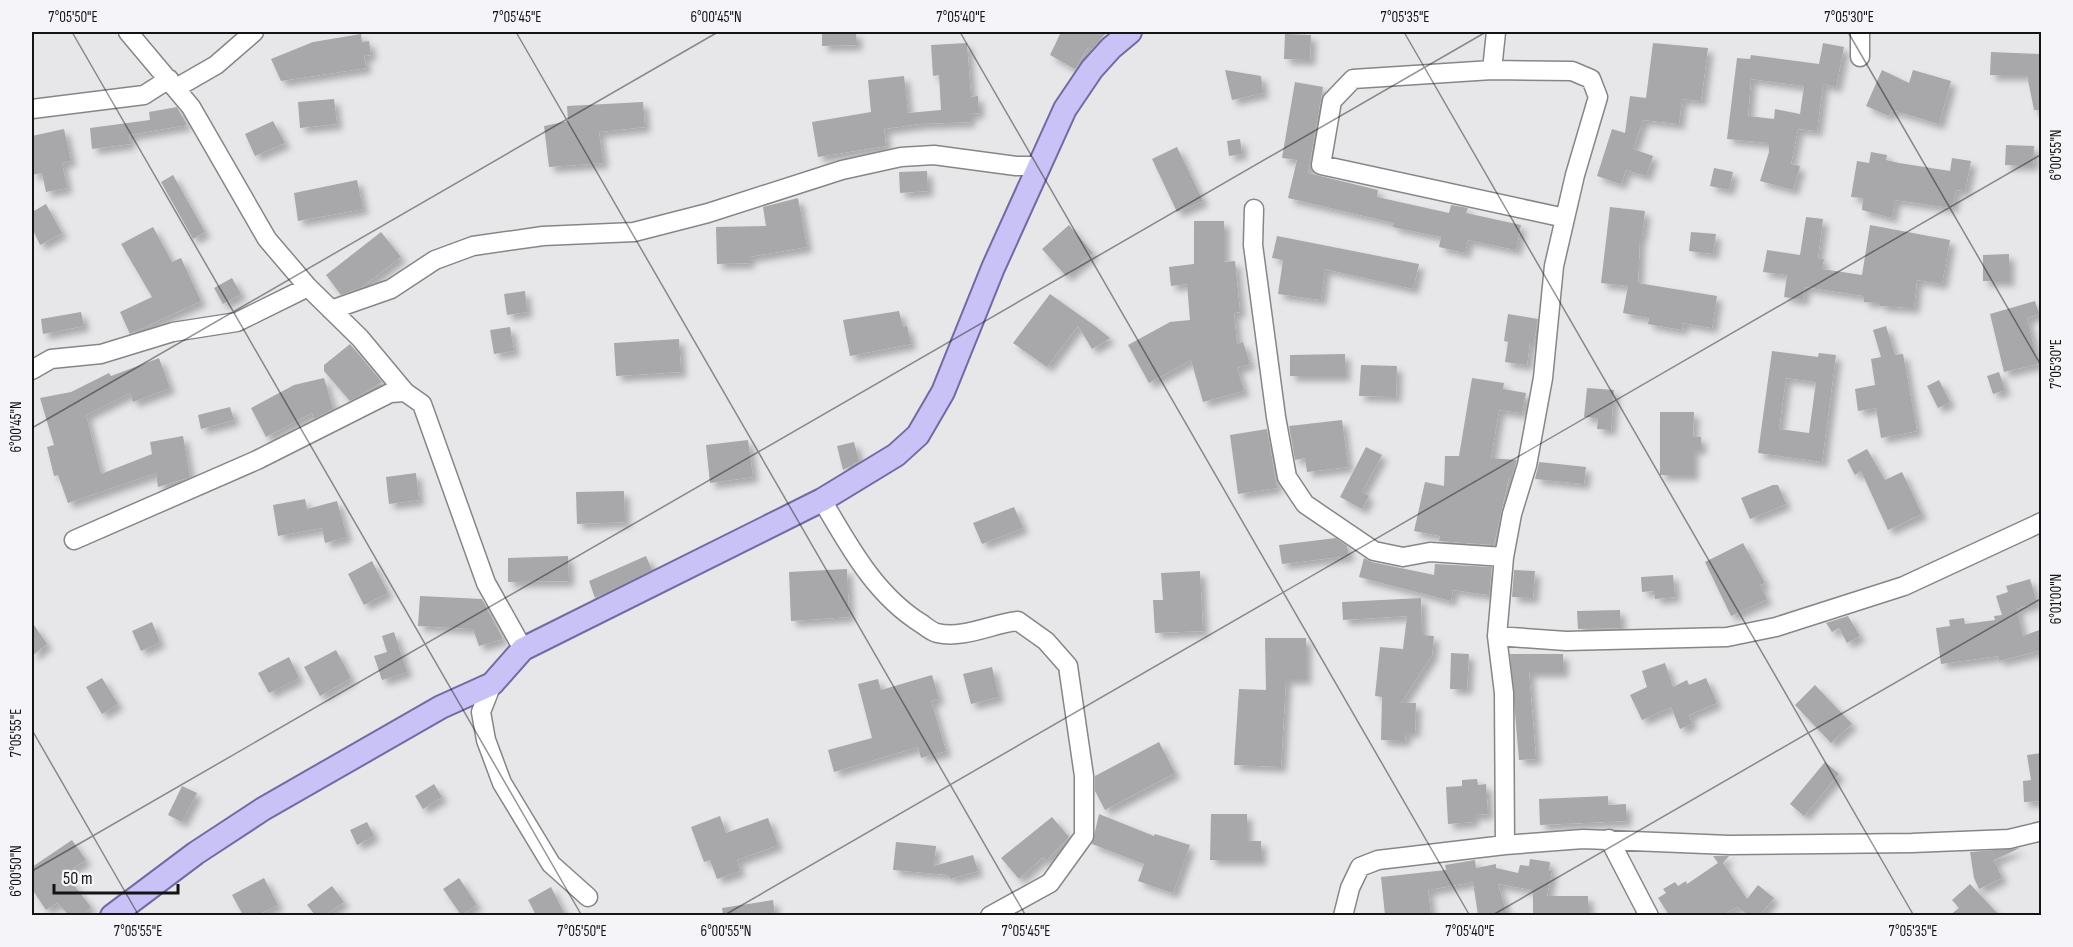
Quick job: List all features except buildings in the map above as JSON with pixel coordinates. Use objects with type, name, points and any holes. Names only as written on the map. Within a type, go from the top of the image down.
[{"type":"main road","points":[[112,915],[196,853],[263,808],[441,707],[492,684],[523,649],[822,500],[896,455],[918,435],[943,392],[993,268],[1038,166],[1078,88],[1111,48],[1130,32]]},
{"type":"street","points":[[128,32],[191,108],[267,239],[405,392],[422,404],[486,583],[523,649]]},
{"type":"street","points":[[32,109],[144,95],[216,65],[254,32]]},
{"type":"street","points":[[1492,70],[1496,32]]},
{"type":"street","points":[[1860,32],[1860,57]]},
{"type":"street","points":[[1505,845],[1504,693],[1497,636],[1504,557],[1512,514],[1527,465],[1543,378],[1554,266],[1598,97],[1591,79],[1572,71],[1492,70],[1353,80],[1332,101],[1321,165],[1565,218]]},
{"type":"street","points":[[331,310],[391,289],[435,260],[473,246],[543,236],[634,232],[708,213],[842,170],[901,157],[934,154],[1016,166],[1038,166]]},
{"type":"street","points":[[1254,209],[1253,245],[1276,417],[1287,477],[1305,504],[1374,551],[1403,557],[1430,552],[1504,557]]},
{"type":"street","points":[[32,370],[51,359],[101,354],[173,332],[237,322],[308,287]]},
{"type":"street","points":[[74,540],[256,460],[390,393],[405,392]]},
{"type":"street","points":[[822,500],[880,590],[909,616],[936,633],[965,634],[996,624],[1018,621],[1046,641],[1068,666],[1084,776],[1084,836],[1050,883],[990,915]]},
{"type":"street","points":[[1497,636],[1566,640],[1737,635],[1776,627],[1904,586],[2042,522]]},
{"type":"street","points":[[492,684],[481,712],[486,740],[502,783],[551,864],[588,897]]},
{"type":"street","points":[[1343,915],[1350,888],[1360,867],[1378,860],[1505,845],[1610,839],[1729,845],[1912,843],[2009,839],[2042,831]]},
{"type":"street","points":[[1610,839],[1649,915]]}]
